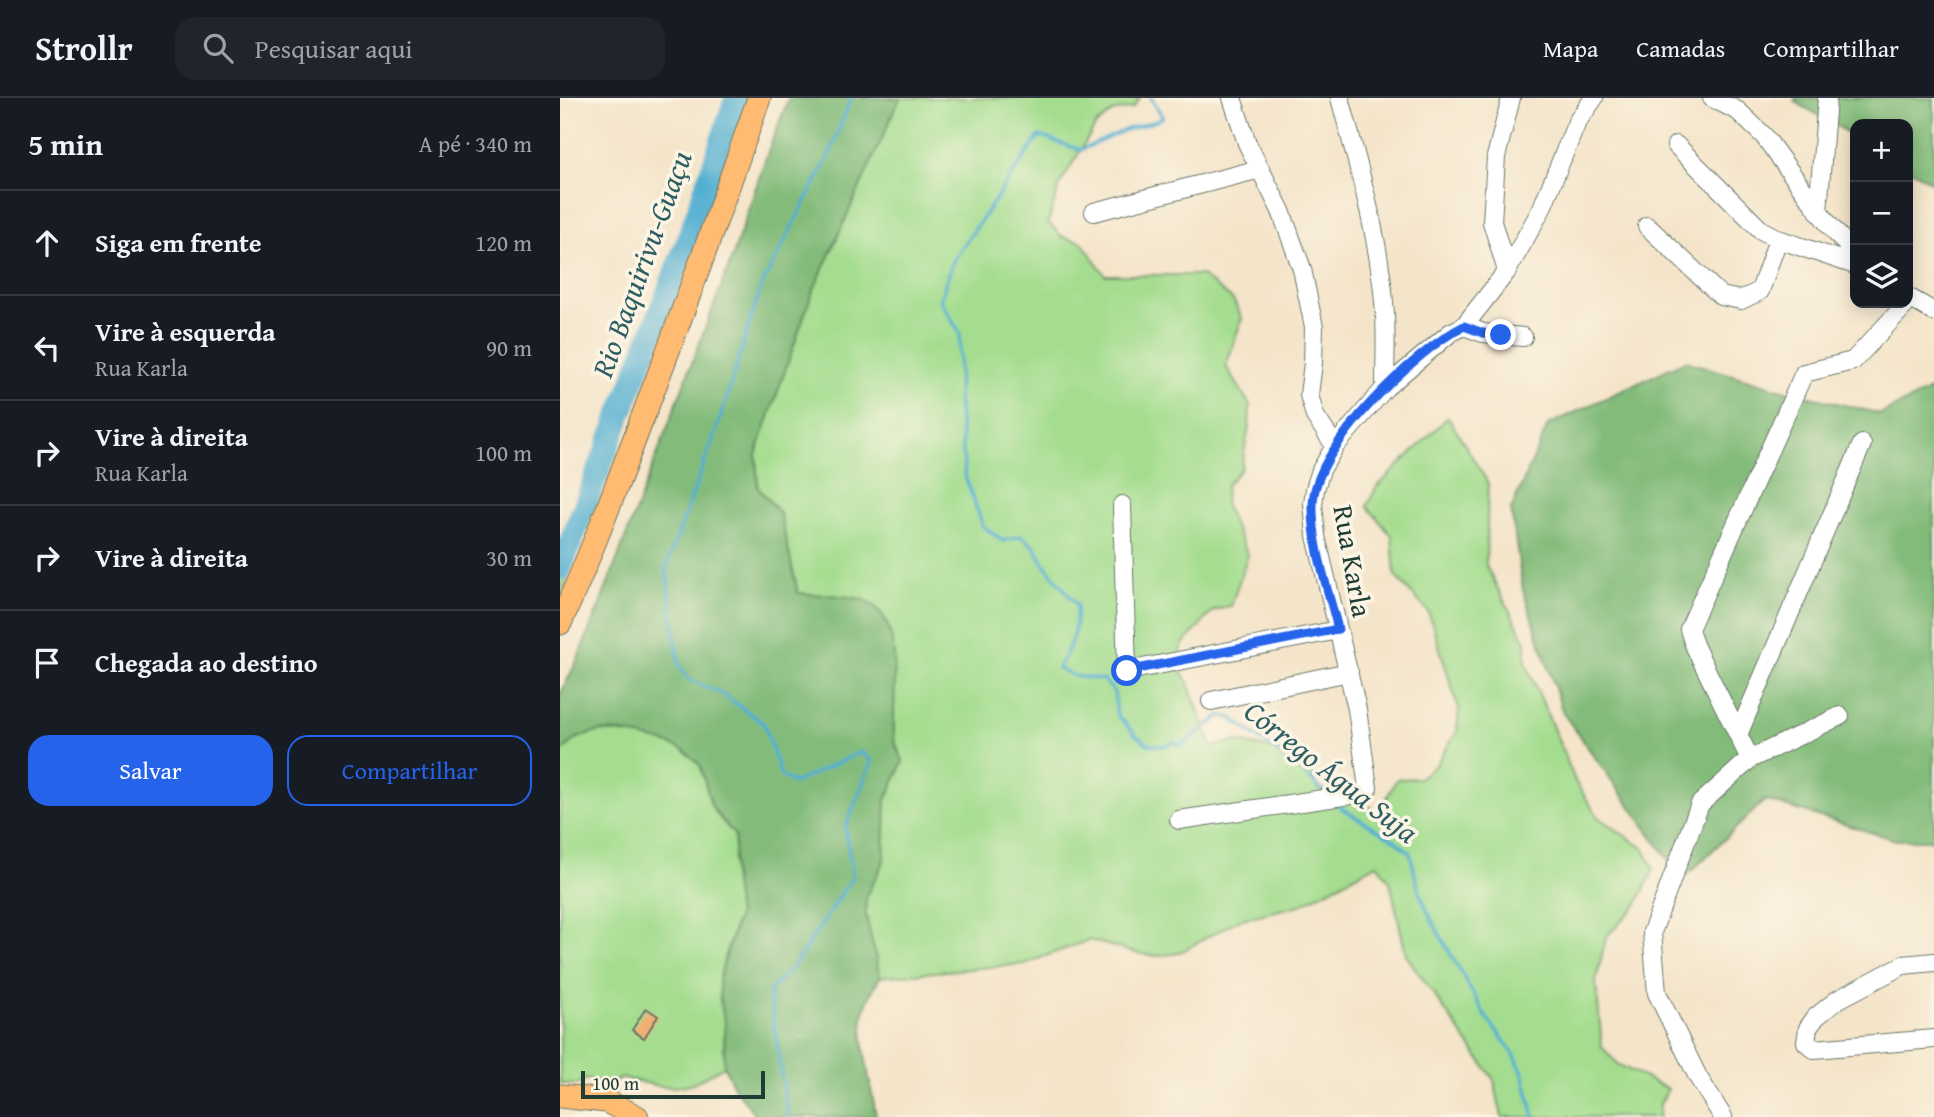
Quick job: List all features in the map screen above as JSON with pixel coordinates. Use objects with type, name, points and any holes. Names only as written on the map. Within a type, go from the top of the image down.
[{"type":"main road","points":[[560,623],[586,566],[683,311],[759,98]]},
{"type":"main road","points":[[560,1096],[606,1101],[634,1115]]},
{"type":"street","points":[[1232,98],[1247,143],[1281,211],[1302,269],[1314,327],[1314,363],[1309,395],[1315,416],[1335,446]]},
{"type":"street","points":[[1340,98],[1371,215],[1381,275],[1385,325],[1385,388]]},
{"type":"street","points":[[1507,271],[1492,222],[1496,157],[1511,98]]},
{"type":"street","name":"Rua Karla","points":[[1179,820],[1364,793],[1368,788],[1361,732],[1349,672],[1321,562],[1313,504],[1321,470],[1335,446],[1385,388],[1450,333],[1464,326],[1484,303],[1507,271],[1541,211],[1577,122],[1594,98]]},
{"type":"street","points":[[1712,98],[1738,111],[1764,136],[1818,211],[1850,248]]},
{"type":"street","points":[[1818,211],[1827,98]]},
{"type":"street","points":[[1676,145],[1761,230],[1778,239],[1850,263]]},
{"type":"street","points":[[1094,212],[1260,169]]},
{"type":"street","points":[[1647,226],[1721,296],[1741,300],[1760,291],[1778,239]]},
{"type":"street","points":[[1913,302],[1934,312]]},
{"type":"street","points":[[1751,759],[1694,645],[1689,629],[1804,373],[1853,361],[1901,308]]},
{"type":"street","points":[[1464,326],[1483,333],[1523,337]]},
{"type":"street","points":[[1738,735],[1862,444]]},
{"type":"street","points":[[1122,505],[1127,671],[1338,629]]},
{"type":"street","points":[[1210,701],[1349,672]]},
{"type":"street","points":[[1723,1117],[1698,1077],[1657,993],[1653,932],[1700,804],[1751,759],[1840,716]]},
{"type":"street","points":[[1934,962],[1903,965],[1837,1000],[1812,1022],[1808,1028],[1806,1042],[1814,1049],[1934,1039]]},
{"type":"green space","points":[[740,98],[749,98],[665,329],[560,598],[560,582],[691,247]]},
{"type":"green space","points":[[789,98],[900,98],[812,293],[756,454],[758,488],[780,513],[798,593],[864,600],[878,609],[887,623],[892,640],[895,681],[894,739],[903,761],[886,800],[884,861],[866,896],[866,916],[880,977],[863,1018],[865,1054],[876,1117],[757,1117],[734,1087],[724,1066],[725,1022],[719,979],[738,916],[733,873],[735,836],[712,807],[700,765],[684,750],[664,742],[621,732],[600,731],[577,738],[560,753],[560,695],[599,607],[732,258]]},
{"type":"green space","points":[[900,98],[1140,98],[1133,108],[1112,112],[1096,125],[1060,184],[1048,223],[1063,237],[1082,242],[1105,275],[1201,275],[1233,300],[1242,318],[1226,366],[1250,405],[1249,427],[1241,469],[1226,485],[1225,506],[1248,555],[1231,606],[1213,611],[1183,644],[1176,664],[1187,680],[1212,747],[1235,741],[1306,757],[1319,790],[1349,789],[1378,814],[1397,779],[1419,778],[1436,765],[1457,731],[1459,710],[1428,611],[1395,576],[1392,536],[1367,506],[1376,488],[1448,417],[1488,483],[1486,566],[1526,642],[1526,663],[1576,783],[1599,818],[1643,848],[1654,869],[1636,906],[1606,937],[1596,981],[1602,1047],[1617,1064],[1668,1089],[1660,1104],[1659,1117],[1502,1117],[1494,1080],[1406,955],[1390,881],[1377,864],[1300,905],[1238,920],[1179,953],[1156,956],[1089,940],[1024,964],[880,977],[866,916],[866,896],[884,861],[886,800],[903,761],[894,739],[894,652],[864,600],[798,593],[780,513],[758,488],[756,454],[812,293]]},
{"type":"green space","points":[[1796,98],[1934,98],[1934,184],[1913,171],[1913,119],[1850,119],[1850,134],[1794,101]]},
{"type":"green space","points":[[1685,361],[1786,391],[1881,414],[1934,388],[1934,840],[1896,840],[1765,800],[1683,879],[1563,713],[1523,590],[1511,510],[1548,425]]},
{"type":"green space","points":[[600,731],[656,739],[694,757],[703,772],[711,805],[735,836],[733,873],[738,916],[724,958],[720,1001],[725,1022],[724,1066],[694,1083],[677,1087],[659,1086],[623,1078],[609,1083],[585,1079],[576,1085],[560,1083],[560,753],[577,738]]},
{"type":"building","points":[[646,1008],[658,1016],[644,1038],[632,1030]]},
{"type":"waterway","name":"Rio Baquirivu-Guaçu","points":[[560,569],[689,237],[736,98]]},
{"type":"waterway","points":[[788,1117],[769,991],[793,967],[853,877],[845,829],[872,761],[861,752],[794,783],[781,776],[764,724],[723,694],[688,679],[679,665],[666,568],[719,422],[761,287],[829,156],[851,98]]},
{"type":"waterway","name":"Córrego Água Suja","points":[[1151,98],[1163,117],[1125,130],[1081,150],[1039,136],[953,261],[940,300],[960,333],[958,399],[965,476],[983,526],[1003,541],[1021,536],[1034,546],[1047,568],[1077,605],[1072,638],[1058,668],[1074,676],[1104,680],[1114,692],[1117,715],[1148,744],[1165,746],[1174,742],[1181,746],[1220,716],[1230,717],[1296,766],[1324,792]]},
{"type":"waterway","name":"Córrego Água Suja","points":[[1337,804],[1396,841],[1410,853],[1419,891],[1431,919],[1486,1017],[1514,1054],[1523,1073],[1534,1117]]},
{"type":"route","points":[[1127,671],[1338,629],[1316,536],[1313,504],[1321,470],[1335,446],[1385,388],[1450,333],[1464,326],[1483,333],[1501,335]]}]
